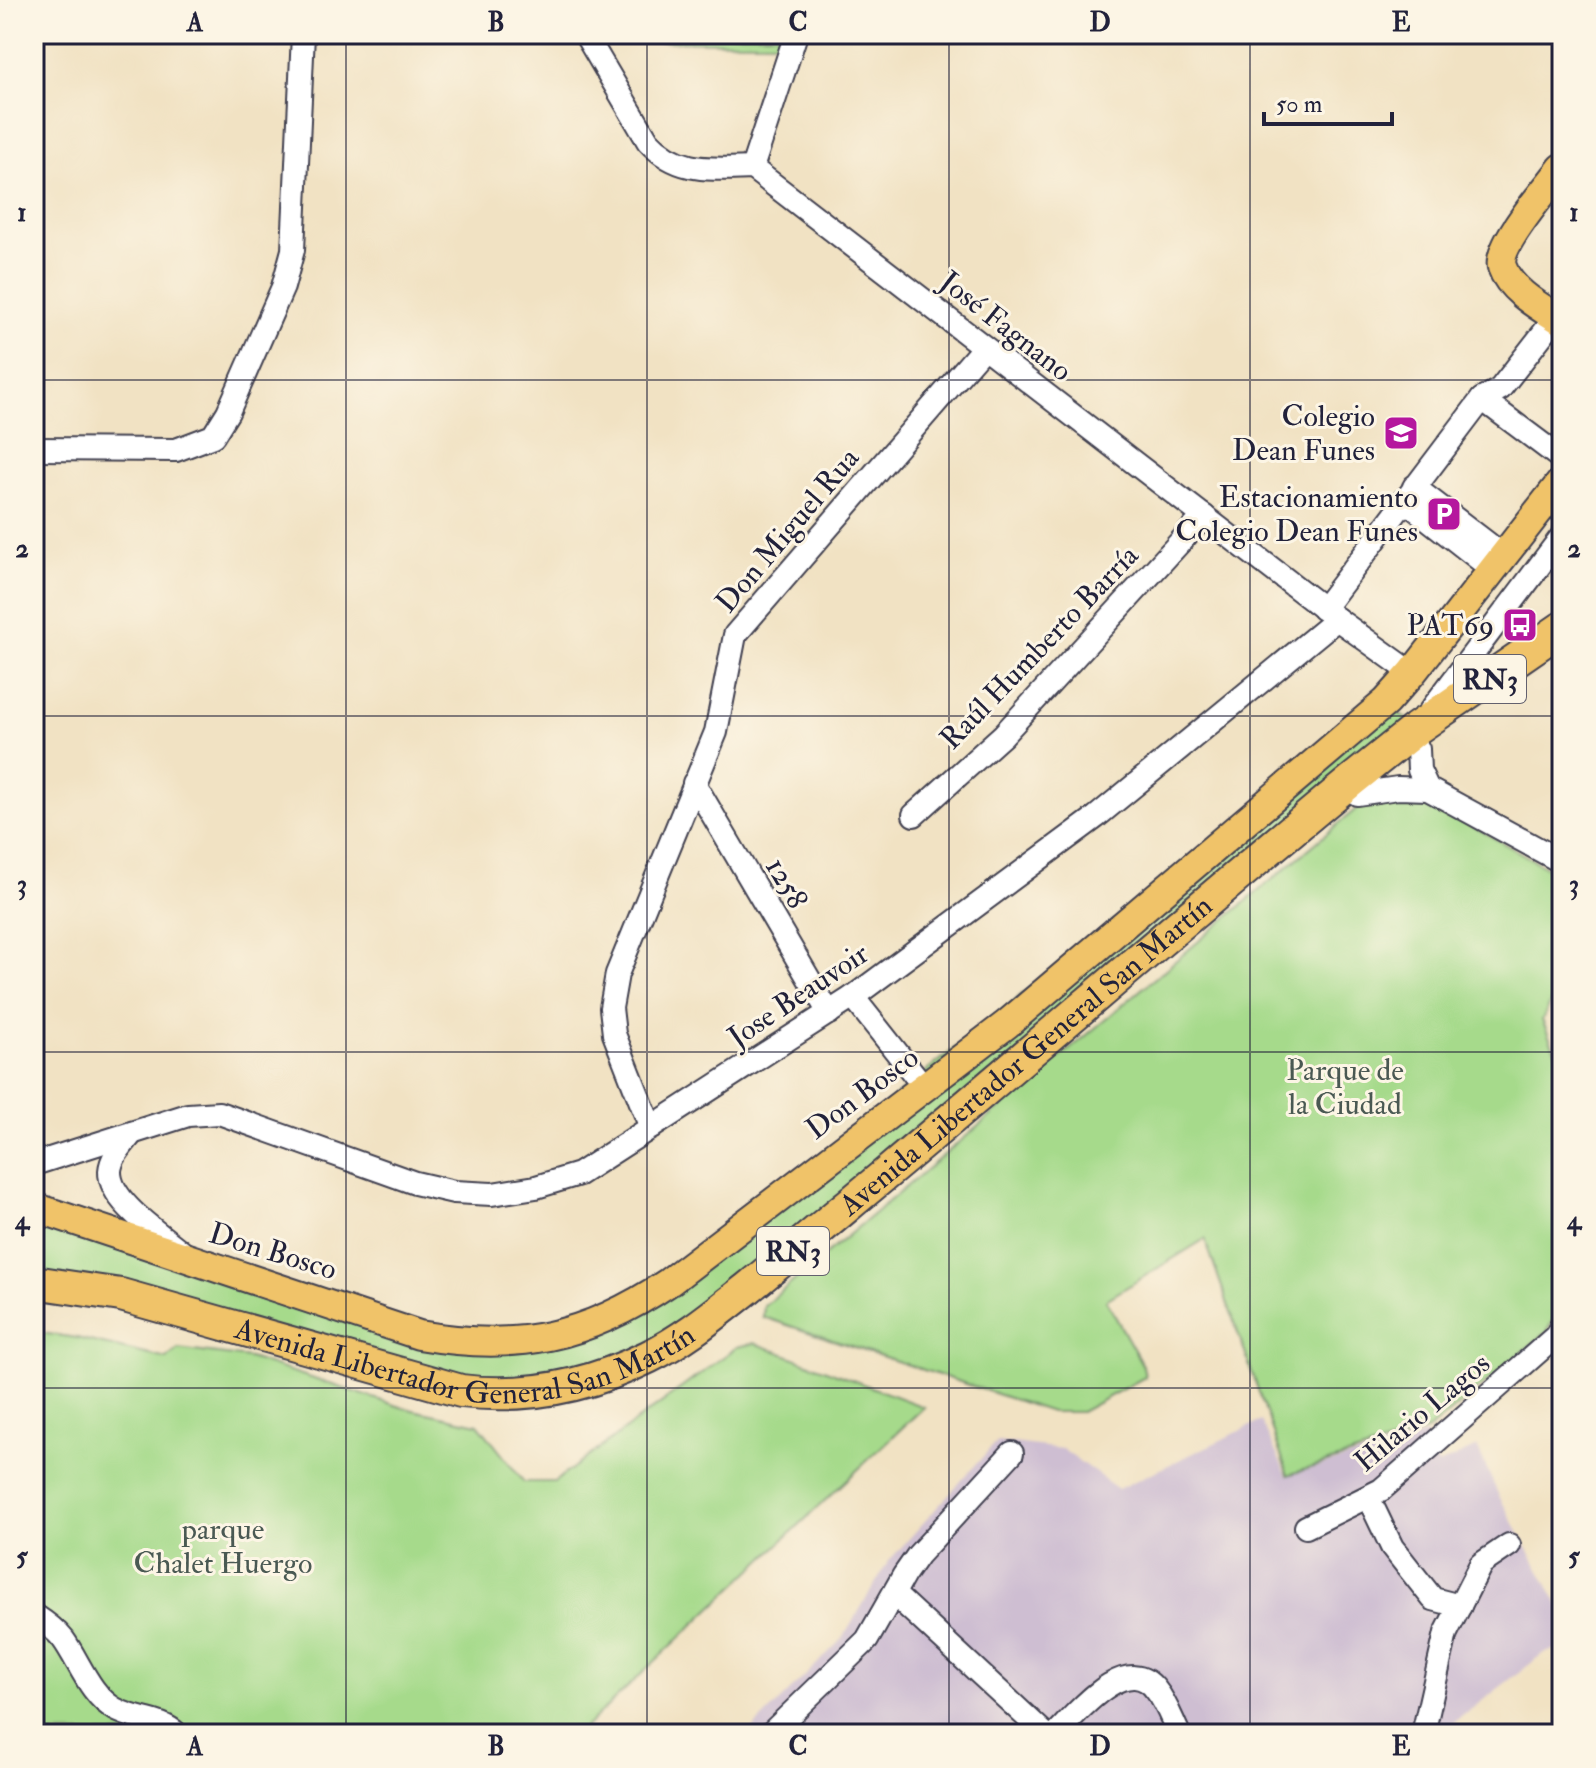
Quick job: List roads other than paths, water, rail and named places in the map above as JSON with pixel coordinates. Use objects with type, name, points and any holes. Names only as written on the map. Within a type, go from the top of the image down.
[{"type":"highway","name":"Avenida Libertador General San Martín","points":[[34,1282],[121,1295],[461,1391],[493,1395],[546,1390],[607,1375],[680,1338],[772,1269],[1291,831],[1418,739],[1562,628]]},
{"type":"highway","name":"Avenida Libertador General San Martín","points":[[34,1300],[97,1307],[151,1320],[404,1394],[474,1409],[516,1409],[558,1404],[606,1394],[647,1378],[731,1321],[1090,1026],[1418,739],[1562,648]]},
{"type":"main road","points":[[1559,319],[1514,287],[1502,266],[1504,247],[1562,168]]},
{"type":"main road","name":"Don Bosco","points":[[34,1207],[419,1335],[475,1343],[502,1343],[540,1338],[612,1316],[642,1300],[1007,1024],[1386,702],[1562,481]]},
{"type":"street","points":[[34,449],[176,450],[213,436],[228,412],[283,287],[293,250],[303,34]]},
{"type":"street","points":[[585,34],[648,141],[661,155],[699,170],[752,168],[796,34]]},
{"type":"street","name":"José Fagnano","points":[[752,168],[1330,614],[1412,673]]},
{"type":"street","name":"Jose Beauvoir","points":[[132,1133],[188,1115],[219,1113],[415,1183],[454,1192],[492,1194],[536,1187],[579,1174],[853,997],[1096,817],[1330,614],[1409,494],[1482,399],[1500,389],[1559,319]]},
{"type":"street","name":"Don Miguel Rua","points":[[651,1128],[614,1034],[611,1008],[617,974],[716,732],[735,635],[984,347]]},
{"type":"street","points":[[1482,399],[1562,459]]},
{"type":"street","points":[[1409,494],[1498,563]]},
{"type":"street","name":"Raúl Humberto Barría","points":[[914,815],[1003,735],[1204,516]]},
{"type":"street","points":[[1428,789],[1419,770],[1418,739],[1562,536]]},
{"type":"street","points":[[1418,739],[1483,664],[1542,624],[1562,620]]},
{"type":"street","name":"1258","points":[[694,783],[829,1013]]},
{"type":"street","points":[[1357,794],[1398,788],[1428,789],[1562,862]]},
{"type":"street","points":[[853,997],[925,1088]]},
{"type":"street","points":[[132,1133],[114,1157],[110,1171],[114,1188],[122,1202],[193,1261]]},
{"type":"street","points":[[34,1164],[132,1133]]},
{"type":"street","name":"Hilario Lagos","points":[[1306,1527],[1381,1490],[1560,1333]]},
{"type":"street","points":[[770,1734],[867,1640],[918,1555],[1012,1453]]},
{"type":"street","points":[[1368,1497],[1392,1547],[1433,1599],[1460,1606]]},
{"type":"street","points":[[1423,1734],[1446,1633],[1481,1564],[1509,1545]]},
{"type":"street","points":[[894,1594],[1045,1734]]},
{"type":"street","points":[[34,1615],[61,1637],[95,1689],[114,1708],[168,1731]]},
{"type":"street","points":[[1056,1734],[1093,1696],[1111,1683],[1132,1677],[1146,1681],[1156,1689],[1179,1734]]},
{"type":"place","name":"Colegio Dean Funes","points":[[1401,433]]},
{"type":"place","name":"Estacionamiento Colegio Dean Funes","points":[[1444,514]]},
{"type":"place","name":"PAT69","points":[[1520,625]]},
{"type":"park label","name":"Parque de la Ciudad","points":[[1345,1087]]},
{"type":"park label","name":"parque Chalet Huergo","points":[[223,1546]]}]
